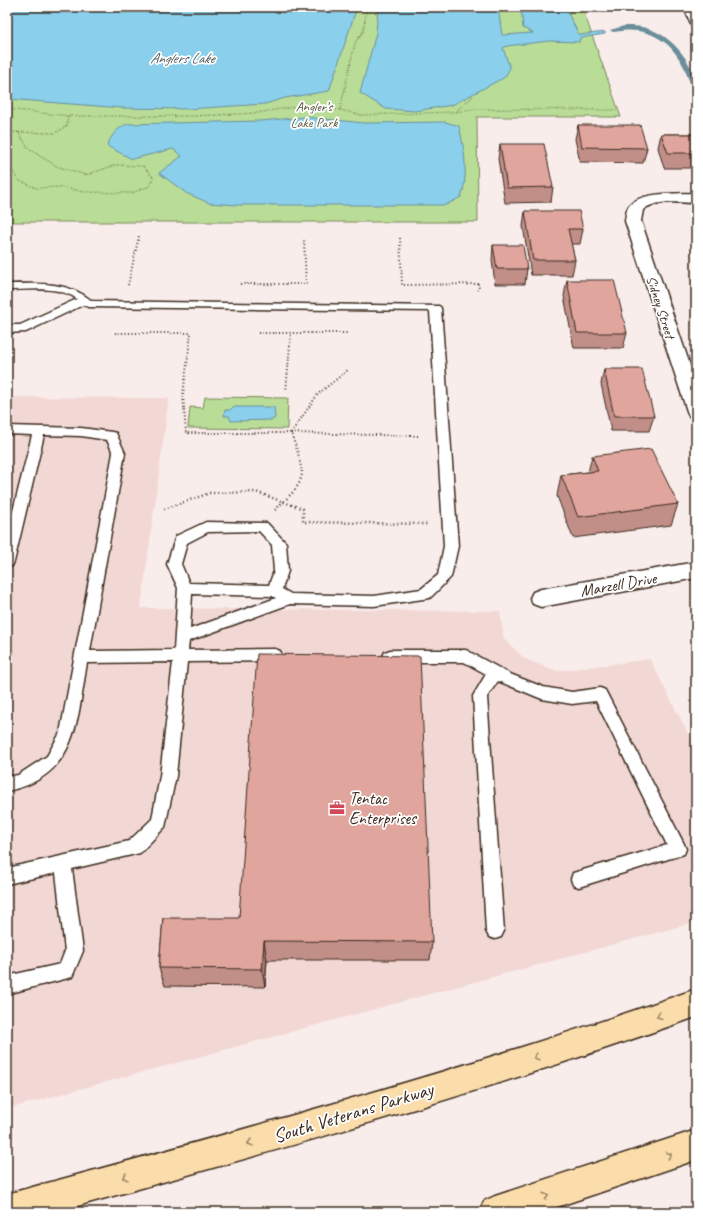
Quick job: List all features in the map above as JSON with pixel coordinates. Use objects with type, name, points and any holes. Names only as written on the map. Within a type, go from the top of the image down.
[{"type":"highway","name":"South Veterans Parkway","points":[[12,1206],[346,1116],[603,1036],[696,1003]]},
{"type":"highway","points":[[495,1212],[696,1145]]},
{"type":"street","name":"Sidney Street","points":[[696,198],[656,199],[640,204],[635,208],[633,221],[696,411]]},
{"type":"street","name":"Marzell Drive","points":[[541,598],[696,570]]},
{"type":"lane","points":[[688,7],[696,27]]},
{"type":"lane","points":[[7,287],[54,287],[76,294],[89,304],[435,308],[451,546],[444,577],[425,594],[374,601],[289,599],[182,638]]},
{"type":"lane","points":[[7,329],[22,329],[84,300]]},
{"type":"lane","points":[[7,430],[81,432],[112,436],[119,453],[67,734],[52,761],[22,781],[7,784]]},
{"type":"lane","points":[[7,562],[38,431]]},
{"type":"lane","points":[[7,876],[134,848],[159,822],[168,776],[182,638],[185,588],[174,564],[181,540],[206,527],[262,526],[279,543],[281,571],[274,591]]},
{"type":"lane","points":[[185,588],[274,591],[289,599]]},
{"type":"lane","points":[[81,657],[180,655],[292,656]]},
{"type":"lane","points":[[379,656],[466,656],[496,673],[542,693],[572,698],[600,694],[678,849],[579,879]]},
{"type":"lane","points":[[495,930],[480,696],[496,673]]},
{"type":"lane","points":[[7,985],[66,971],[74,951],[63,864]]},
{"type":"path","points":[[340,110],[355,43],[363,32],[367,7]]},
{"type":"path","points":[[455,112],[473,96]]},
{"type":"path","points":[[7,109],[68,116],[194,116],[256,113],[300,106],[340,110],[361,115],[455,112],[474,109],[618,110]]},
{"type":"path","points":[[7,132],[55,132],[67,126],[68,116]]},
{"type":"path","points":[[7,162],[18,180],[36,188],[60,187],[84,192],[132,193],[150,186],[153,177],[143,166],[116,165],[86,175],[56,166],[29,149],[18,132]]},
{"type":"path","points":[[124,305],[139,236]]},
{"type":"path","points":[[400,238],[402,284],[478,284],[479,288],[477,290]]},
{"type":"path","points":[[239,284],[306,284],[304,239]]},
{"type":"path","points":[[115,333],[191,333],[182,390],[182,416],[186,433],[291,433],[444,436]]},
{"type":"path","points":[[258,333],[349,333]]},
{"type":"path","points":[[286,392],[291,333]]},
{"type":"path","points":[[291,433],[302,422],[310,404],[318,394],[335,378],[348,370]]},
{"type":"path","points":[[262,526],[298,486],[301,476],[301,460],[291,433]]},
{"type":"path","points":[[164,509],[210,493],[256,492],[303,509],[303,522],[449,524]]},
{"type":"shaded area","points":[[7,397],[169,398],[141,608],[500,611],[504,639],[525,659],[557,671],[650,659],[696,749],[696,922],[7,1109]]},
{"type":"green space","name":"Angler’s Lake Park","points":[[7,7],[582,7],[621,117],[477,117],[478,222],[7,222]]},
{"type":"green space","points":[[205,397],[288,398],[287,429],[188,428],[190,407],[203,408]]},
{"type":"water","name":"Anglers Lake","points":[[7,7],[357,7],[329,91],[285,98],[265,104],[188,109],[122,108],[7,99]]},
{"type":"water","points":[[378,7],[498,7],[502,35],[533,33],[523,28],[521,7],[565,7],[579,35],[605,32],[605,34],[580,38],[579,42],[549,41],[507,46],[503,48],[510,68],[505,77],[452,105],[415,111],[386,109],[360,93],[376,33]]},
{"type":"water","points":[[305,117],[364,123],[445,122],[459,126],[465,162],[465,180],[461,197],[446,205],[237,205],[209,203],[186,193],[159,173],[182,156],[173,149],[132,159],[107,146],[115,133],[127,124],[260,121]]},
{"type":"water","points":[[233,407],[274,407],[275,418],[272,420],[231,421],[229,416],[224,416],[225,410],[230,410]]},
{"type":"building","points":[[578,125],[640,125],[647,148],[582,147]]},
{"type":"building","points":[[661,134],[696,134],[696,153],[668,153]]},
{"type":"building","points":[[500,144],[544,144],[553,187],[507,188]]},
{"type":"building","points":[[525,211],[579,211],[583,229],[568,229],[575,260],[533,260]]},
{"type":"building","points":[[493,245],[523,245],[527,269],[497,269]]},
{"type":"building","points":[[567,280],[614,280],[627,333],[577,333]]},
{"type":"building","points":[[604,369],[642,369],[654,416],[614,416]]},
{"type":"building","points":[[651,449],[678,504],[578,517],[561,475],[598,471],[592,456]]},
{"type":"building","name":"Tentac Enterprises","points":[[257,654],[420,656],[432,942],[264,941],[262,969],[159,968],[163,918],[239,918]]},
{"type":"waterway","points":[[613,30],[634,27],[651,31],[666,41],[685,63],[696,86]]},
{"type":"place","name":"Tentac Enterprises","points":[[337,808]]}]
